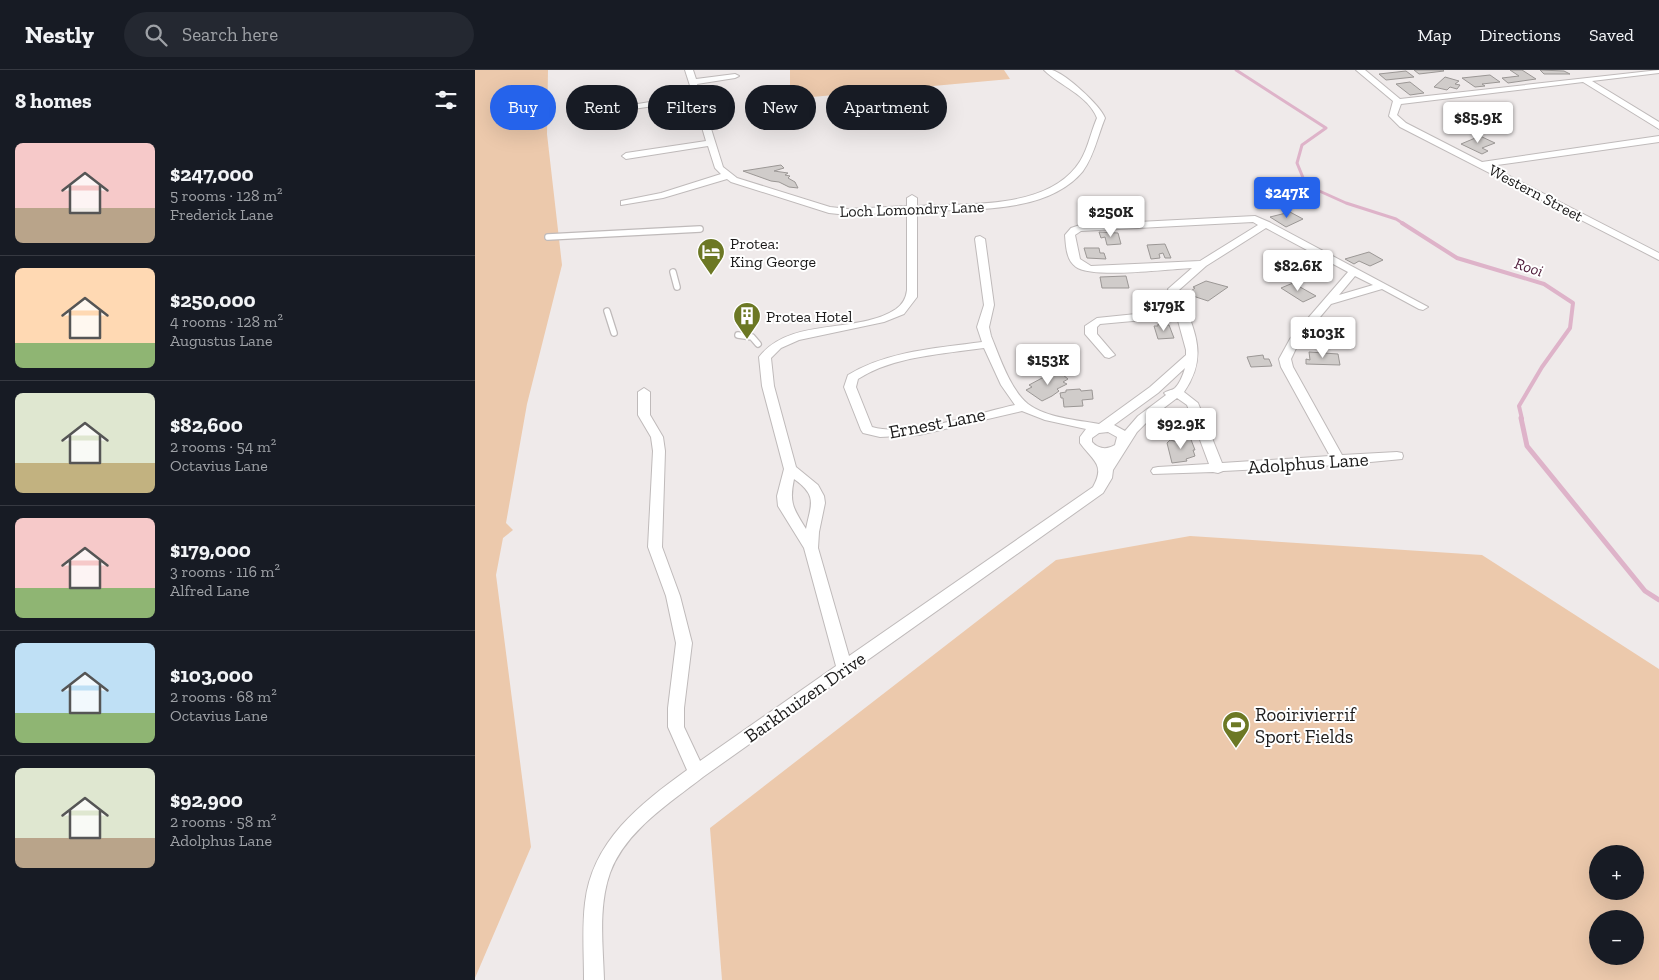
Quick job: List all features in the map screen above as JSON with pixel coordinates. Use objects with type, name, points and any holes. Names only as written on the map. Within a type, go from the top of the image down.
[{"type":"street","points":[[689,70],[694,85]]},
{"type":"street","name":"Loch Lomondry Lane","points":[[726,176],[743,184],[829,210],[848,212],[912,203],[989,207],[1026,201],[1067,180],[1080,168],[1101,118],[1101,113],[1094,105],[1048,70]]},
{"type":"street","points":[[1360,70],[1398,102],[1659,71]]},
{"type":"street","points":[[693,82],[735,76]]},
{"type":"street","points":[[1585,80],[1659,126]]},
{"type":"street","name":"Western Street","points":[[1398,102],[1393,111],[1396,121],[1659,257]]},
{"type":"street","points":[[624,203],[663,195],[726,176],[719,168],[707,130]]},
{"type":"street","points":[[1483,165],[1503,160],[1659,139]]},
{"type":"street","points":[[625,156],[711,143]]},
{"type":"street","points":[[811,548],[785,506],[784,496],[790,469],[768,386],[765,357],[771,349],[794,338],[882,319],[905,307],[910,302],[912,290],[912,203]]},
{"type":"street","points":[[1201,264],[1099,270],[1084,269],[1077,264],[1071,250],[1070,235],[1074,230],[1080,228],[1252,219],[1266,224],[1423,307]]},
{"type":"street","points":[[1213,221],[1236,233]]},
{"type":"street","points":[[1173,290],[1236,233],[1266,224]]},
{"type":"street","points":[[980,239],[989,305],[983,327],[988,344],[1009,387],[1024,407],[1073,423],[1119,431],[1123,436],[1122,445],[1107,452],[1089,444]]},
{"type":"street","points":[[1163,266],[1194,354],[1187,382],[1177,394]]},
{"type":"street","points":[[1339,461],[1287,367],[1285,359],[1294,341],[1354,271]]},
{"type":"street","points":[[1327,302],[1382,286]]},
{"type":"street","points":[[1109,355],[1091,334],[1091,326],[1097,321],[1181,313]]},
{"type":"street","name":"Ernest Lane","points":[[988,344],[879,364],[857,372],[852,376],[850,387],[867,430],[873,433],[884,434],[910,432],[1024,407]]},
{"type":"street","points":[[1089,444],[1089,432],[1101,428],[1154,390],[1194,354]]},
{"type":"street","points":[[1154,390],[1177,394],[1187,398],[1192,403],[1218,469]]},
{"type":"street","points":[[644,392],[644,415],[657,437],[659,451],[655,547],[673,596],[684,643],[676,708],[676,727],[685,750],[697,772]]},
{"type":"street","name":"Barkhuizen Drive","points":[[595,980],[593,921],[596,890],[607,859],[615,844],[644,813],[697,772],[1098,490],[1105,478],[1106,470],[1130,430],[1177,394]]},
{"type":"street","points":[[1073,423],[1102,461],[1106,470]]},
{"type":"street","name":"Adolphus Lane","points":[[1158,471],[1218,469],[1397,456]]},
{"type":"street","points":[[790,469],[810,482],[820,498],[811,532],[811,548],[845,668]]},
{"type":"lane","points":[[548,237],[700,229]]},
{"type":"lane","points":[[673,272],[677,287]]},
{"type":"lane","points":[[607,311],[614,333]]},
{"type":"lane","points":[[739,335],[752,337],[758,344]]},
{"type":"shaded area","points":[[475,70],[548,70],[548,85],[490,85],[490,130],[547,130],[562,265],[527,404],[506,523],[513,530],[503,538],[496,575],[531,847],[475,978]]},
{"type":"shaded area","points":[[790,70],[1004,70],[1010,79],[944,85],[826,85],[826,96],[816,97],[816,85],[790,85]]},
{"type":"shaded area","name":"Rooirivierrif Sport Fields","points":[[1190,536],[1482,555],[1659,669],[1659,980],[722,980],[710,828],[1056,560]]},
{"type":"building","points":[[1414,70],[1443,70],[1444,71],[1419,74]]},
{"type":"building","points":[[1510,70],[1522,70],[1536,79],[1508,83],[1502,78],[1519,76]]},
{"type":"building","points":[[1540,70],[1564,71],[1570,74],[1544,74]]},
{"type":"building","points":[[1406,71],[1414,77],[1386,80],[1379,74]]},
{"type":"building","points":[[1490,75],[1500,82],[1482,84],[1485,86],[1475,87],[1462,78]]},
{"type":"building","points":[[1445,77],[1459,81],[1455,84],[1460,85],[1457,89],[1450,87],[1447,90],[1434,87]]},
{"type":"building","points":[[1410,82],[1424,93],[1410,95],[1396,84]]},
{"type":"building","points":[[1480,136],[1495,143],[1482,148],[1488,151],[1482,154],[1461,144]]},
{"type":"building","points":[[781,165],[784,168],[774,171],[788,173],[785,175],[790,176],[788,178],[795,182],[798,188],[789,187],[743,171]]},
{"type":"building","points":[[1103,207],[1106,218],[1087,219],[1084,209]]},
{"type":"building","points":[[1290,212],[1303,219],[1286,227],[1270,217]]},
{"type":"building","points":[[1099,232],[1118,233],[1121,244],[1107,245],[1105,237],[1101,238]]},
{"type":"building","points":[[1165,244],[1171,258],[1165,258],[1163,253],[1159,254],[1160,258],[1151,259],[1147,245]]},
{"type":"building","points":[[1084,248],[1099,248],[1100,253],[1104,253],[1106,259],[1087,258]]},
{"type":"building","points":[[1369,252],[1383,260],[1370,266],[1359,261],[1354,264],[1345,259]]},
{"type":"building","points":[[1126,276],[1129,288],[1102,288],[1100,277]]},
{"type":"building","points":[[1206,281],[1228,287],[1208,301],[1187,294],[1195,288],[1193,287]]},
{"type":"building","points":[[1293,283],[1316,296],[1303,302],[1281,288]]},
{"type":"building","points":[[1158,324],[1169,325],[1174,338],[1158,339],[1154,326],[1158,326]]},
{"type":"building","points":[[1309,352],[1338,354],[1340,365],[1306,364],[1306,359],[1310,360]]},
{"type":"building","points":[[1263,355],[1264,359],[1269,359],[1272,366],[1251,367],[1247,357]]},
{"type":"building","points":[[1057,370],[1068,379],[1063,382],[1067,384],[1057,389],[1059,391],[1052,396],[1042,401],[1026,390],[1032,387],[1029,385]]},
{"type":"building","points":[[1080,389],[1081,391],[1092,390],[1093,399],[1082,400],[1083,406],[1064,407],[1063,398],[1061,398],[1060,393],[1066,392],[1066,390]]},
{"type":"building","points":[[1190,437],[1195,450],[1193,450],[1195,456],[1186,459],[1187,461],[1172,463],[1167,443],[1170,440],[1178,442],[1182,438]]},
{"type":"waterway","name":"Rooi","points":[[1236,70],[1326,128],[1302,145],[1297,163],[1306,185],[1346,203],[1396,219],[1404,224]]},
{"type":"waterway","name":"Rooi","points":[[1402,223],[1457,258],[1544,284],[1573,303],[1570,328],[1542,367],[1519,406],[1522,419]]},
{"type":"waterway","name":"Rooi","points":[[1521,418],[1527,446],[1645,591],[1659,600]]},
{"type":"place","name":"Protea: King George","points":[[711,276]]},
{"type":"place","name":"Protea Hotel","points":[[747,340]]},
{"type":"place","name":"Rooirivierrif Sport Fields","points":[[1236,749]]}]
